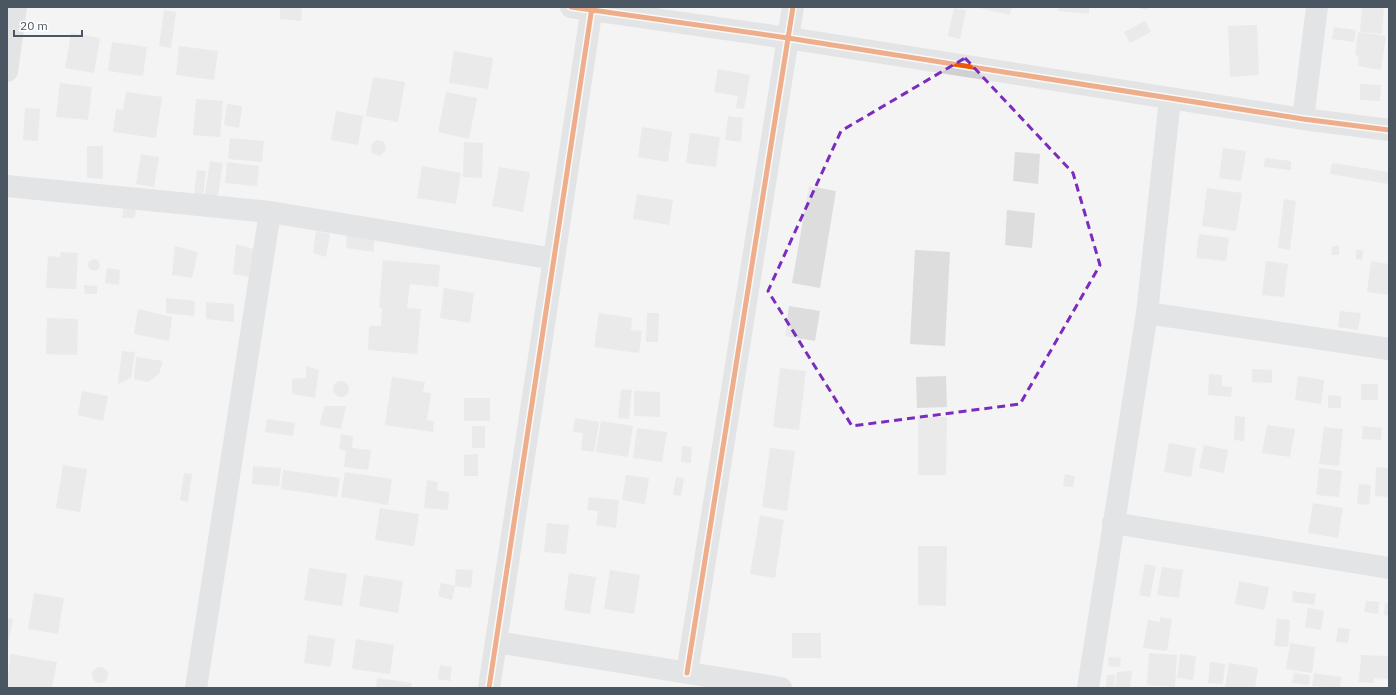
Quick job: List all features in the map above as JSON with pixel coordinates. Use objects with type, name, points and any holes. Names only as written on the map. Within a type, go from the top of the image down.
[{"type":"street","points":[[7,71],[16,7]]},
{"type":"street","points":[[687,672],[793,7]]},
{"type":"street","points":[[1303,119],[1317,7]]},
{"type":"street","points":[[489,688],[554,259],[585,8],[788,38],[1170,99],[1389,130]]},
{"type":"street","points":[[1088,688],[1147,313],[1170,99]]},
{"type":"street","points":[[7,186],[270,212],[554,259]]},
{"type":"street","points":[[196,688],[270,212]]},
{"type":"street","points":[[1147,313],[1389,349]]},
{"type":"street","points":[[1113,523],[1389,568]]},
{"type":"street","points":[[496,642],[781,688]]},
{"type":"highlighted area","points":[[965,58],[1073,173],[1100,265],[1020,404],[852,426],[768,291],[841,131]]},
{"type":"building","points":[[280,7],[302,7],[301,21],[280,19]]},
{"type":"building","points":[[975,7],[1012,7],[1010,15]]},
{"type":"building","points":[[1058,7],[1089,7],[1089,14],[1058,11]]},
{"type":"building","points":[[1132,7],[1148,7],[1148,10]]},
{"type":"building","points":[[1362,7],[1384,7],[1382,34],[1360,32]]},
{"type":"building","points":[[954,8],[966,10],[960,39],[948,36]]},
{"type":"building","points":[[164,10],[176,12],[171,48],[159,46]]},
{"type":"building","points":[[1145,21],[1151,32],[1130,43],[1124,32]]},
{"type":"building","points":[[1257,25],[1259,75],[1230,77],[1228,26]]},
{"type":"building","points":[[1334,27],[1356,30],[1354,42],[1332,39]]},
{"type":"building","points":[[1358,32],[1386,36],[1381,70],[1358,66],[1359,56],[1355,55]]},
{"type":"building","points":[[71,33],[100,38],[94,73],[65,68]]},
{"type":"building","points":[[112,42],[147,47],[143,76],[108,71]]},
{"type":"building","points":[[179,46],[218,51],[214,80],[176,75]]},
{"type":"building","points":[[454,51],[493,58],[488,89],[449,83]]},
{"type":"building","points":[[718,69],[750,75],[744,109],[736,108],[738,96],[714,92]]},
{"type":"building","points":[[373,77],[405,82],[398,122],[366,116]]},
{"type":"building","points":[[60,83],[92,87],[88,120],[56,117]]},
{"type":"building","points":[[1360,84],[1381,85],[1380,101],[1360,100]]},
{"type":"building","points":[[126,92],[162,97],[156,138],[113,132],[116,109],[123,110]]},
{"type":"building","points":[[446,92],[477,98],[469,139],[438,132]]},
{"type":"building","points":[[196,99],[223,101],[220,137],[193,135]]},
{"type":"building","points":[[227,104],[242,106],[239,128],[224,125]]},
{"type":"building","points":[[25,108],[40,109],[38,141],[23,140]]},
{"type":"building","points":[[336,111],[363,116],[358,145],[331,140]]},
{"type":"building","points":[[728,116],[743,118],[741,142],[725,140]]},
{"type":"building","points":[[642,127],[672,132],[668,162],[638,157]]},
{"type":"building","points":[[690,133],[720,137],[716,167],[686,163]]},
{"type":"building","points":[[230,138],[264,141],[262,162],[228,159]]},
{"type":"building","points":[[377,140],[384,142],[386,150],[380,156],[372,153],[371,145]]},
{"type":"building","points":[[464,142],[483,143],[482,178],[463,177]]},
{"type":"building","points":[[87,146],[103,146],[103,179],[87,178]]},
{"type":"building","points":[[1223,148],[1246,151],[1241,181],[1219,178]]},
{"type":"building","points":[[1015,152],[1040,154],[1038,184],[1013,181]]},
{"type":"building","points":[[141,154],[159,157],[154,187],[136,184]]},
{"type":"building","points":[[1265,158],[1291,161],[1291,170],[1264,167]]},
{"type":"building","points":[[210,161],[223,163],[217,202],[204,200]]},
{"type":"building","points":[[227,162],[259,166],[257,186],[225,183]]},
{"type":"building","points":[[1332,163],[1389,172],[1389,184],[1330,174]]},
{"type":"building","points":[[422,166],[461,173],[456,204],[417,198]]},
{"type":"building","points":[[499,167],[530,172],[523,212],[492,206]]},
{"type":"building","points":[[197,170],[206,171],[203,196],[194,195]]},
{"type":"building","points":[[809,186],[836,191],[820,288],[792,283]]},
{"type":"building","points":[[1207,188],[1242,193],[1236,231],[1202,226]]},
{"type":"building","points":[[637,194],[673,200],[669,225],[633,219]]},
{"type":"building","points":[[1284,199],[1296,201],[1290,250],[1278,248]]},
{"type":"building","points":[[124,206],[136,207],[135,218],[122,218]]},
{"type":"building","points":[[1007,210],[1035,213],[1032,248],[1005,245]]},
{"type":"building","points":[[316,231],[330,234],[326,257],[313,253]]},
{"type":"building","points":[[347,233],[374,237],[374,252],[346,248]]},
{"type":"building","points":[[1199,234],[1229,238],[1226,261],[1196,258]]},
{"type":"building","points":[[236,244],[257,250],[251,277],[233,274]]},
{"type":"building","points":[[175,246],[198,252],[192,278],[172,275]]},
{"type":"building","points":[[1332,246],[1339,246],[1339,255],[1331,255]]},
{"type":"building","points":[[915,250],[950,252],[945,346],[910,344]]},
{"type":"building","points":[[1356,250],[1363,250],[1362,260],[1356,259]]},
{"type":"building","points":[[61,252],[78,253],[76,289],[46,288],[48,256],[60,257]]},
{"type":"building","points":[[96,259],[99,260],[99,270],[92,271],[89,270],[88,263],[89,260]]},
{"type":"building","points":[[383,260],[440,265],[438,287],[410,284],[407,308],[421,309],[417,354],[368,350],[369,326],[381,326],[382,308],[379,308]]},
{"type":"building","points":[[1266,261],[1288,264],[1284,297],[1262,295]]},
{"type":"building","points":[[1371,261],[1389,264],[1389,295],[1367,292]]},
{"type":"building","points":[[107,268],[120,270],[119,285],[105,283]]},
{"type":"building","points":[[84,285],[97,286],[97,294],[85,294]]},
{"type":"building","points":[[444,288],[474,293],[470,323],[440,318]]},
{"type":"building","points":[[166,298],[195,301],[194,316],[166,313]]},
{"type":"building","points":[[206,302],[234,304],[234,322],[206,319]]},
{"type":"building","points":[[789,306],[820,311],[815,341],[785,336]]},
{"type":"building","points":[[138,309],[172,317],[169,341],[134,334]]},
{"type":"building","points":[[1340,311],[1361,313],[1358,330],[1338,327]]},
{"type":"building","points":[[599,313],[632,318],[631,330],[642,331],[639,353],[594,347]]},
{"type":"building","points":[[647,313],[659,313],[658,342],[646,342]]},
{"type":"building","points":[[47,318],[78,319],[77,355],[46,354]]},
{"type":"building","points":[[122,351],[135,352],[131,378],[118,384]]},
{"type":"building","points":[[136,357],[163,361],[159,374],[148,382],[134,379]]},
{"type":"building","points":[[306,366],[319,370],[315,398],[292,394],[292,379],[306,378]]},
{"type":"building","points":[[780,368],[806,371],[799,430],[773,427]]},
{"type":"building","points":[[1252,369],[1272,370],[1272,383],[1252,382]]},
{"type":"building","points":[[1209,374],[1222,375],[1222,386],[1232,387],[1231,397],[1208,395]]},
{"type":"building","points":[[946,376],[947,407],[917,408],[916,377]]},
{"type":"building","points":[[1298,376],[1324,380],[1321,404],[1295,400]]},
{"type":"building","points":[[392,377],[425,382],[423,392],[431,393],[427,420],[434,421],[433,432],[385,425]]},
{"type":"building","points":[[341,381],[348,386],[349,389],[344,396],[341,397],[334,392],[333,389],[338,382]]},
{"type":"building","points":[[1361,384],[1378,384],[1378,400],[1361,400]]},
{"type":"building","points":[[621,389],[632,390],[629,419],[618,418]]},
{"type":"building","points":[[82,391],[108,396],[103,421],[78,415]]},
{"type":"building","points":[[634,391],[660,392],[660,417],[634,416]]},
{"type":"building","points":[[1328,395],[1341,396],[1341,408],[1328,408]]},
{"type":"building","points":[[464,398],[490,398],[490,421],[464,421]]},
{"type":"building","points":[[325,406],[346,406],[341,429],[319,425]]},
{"type":"building","points":[[1235,416],[1245,417],[1244,441],[1234,440]]},
{"type":"building","points":[[918,417],[947,417],[946,475],[918,475]]},
{"type":"building","points":[[575,418],[599,422],[594,452],[581,450],[583,433],[573,432]]},
{"type":"building","points":[[267,419],[295,423],[293,436],[265,432]]},
{"type":"building","points":[[601,421],[633,426],[628,457],[596,452]]},
{"type":"building","points":[[1267,425],[1295,429],[1290,457],[1262,453]]},
{"type":"building","points":[[472,426],[485,426],[485,448],[472,448]]},
{"type":"building","points":[[1363,426],[1382,428],[1381,440],[1362,439]]},
{"type":"building","points":[[1324,427],[1343,429],[1339,466],[1319,464]]},
{"type":"building","points":[[637,428],[667,432],[662,462],[633,458]]},
{"type":"building","points":[[341,434],[353,436],[352,448],[371,450],[368,470],[344,467],[346,451],[339,449]]},
{"type":"building","points":[[1169,443],[1196,448],[1191,477],[1164,472]]},
{"type":"building","points":[[1204,445],[1228,450],[1224,473],[1199,468]]},
{"type":"building","points":[[682,446],[692,447],[691,463],[681,462]]},
{"type":"building","points":[[770,448],[795,451],[787,511],[762,507]]},
{"type":"building","points":[[478,454],[478,476],[464,476],[464,455]]},
{"type":"building","points":[[63,465],[87,469],[80,512],[56,508]]},
{"type":"building","points":[[253,466],[281,468],[279,486],[252,484]]},
{"type":"building","points":[[1376,467],[1389,468],[1389,497],[1375,496]]},
{"type":"building","points":[[1319,468],[1342,471],[1339,497],[1316,495]]},
{"type":"building","points":[[283,470],[340,478],[337,497],[281,489]]},
{"type":"building","points":[[345,472],[392,479],[388,505],[341,497]]},
{"type":"building","points":[[184,473],[192,474],[188,502],[180,500]]},
{"type":"building","points":[[1065,474],[1075,476],[1073,487],[1063,486]]},
{"type":"building","points":[[626,475],[649,478],[645,504],[622,500]]},
{"type":"building","points":[[676,477],[684,478],[681,496],[673,495]]},
{"type":"building","points":[[427,480],[438,482],[437,490],[449,492],[448,510],[424,508]]},
{"type":"building","points":[[1359,484],[1371,485],[1369,505],[1357,504]]},
{"type":"building","points":[[589,497],[619,500],[616,528],[596,525],[598,511],[587,510]]},
{"type":"building","points":[[1313,503],[1343,508],[1338,538],[1308,533]]},
{"type":"building","points":[[380,508],[419,514],[414,546],[375,540]]},
{"type":"building","points":[[760,515],[784,520],[775,578],[750,574]]},
{"type":"building","points":[[547,523],[569,525],[566,554],[544,552]]},
{"type":"building","points":[[918,546],[947,546],[946,606],[918,605]]},
{"type":"building","points":[[1145,564],[1156,566],[1150,597],[1139,595]]},
{"type":"building","points":[[1162,567],[1183,570],[1179,598],[1157,595]]},
{"type":"building","points":[[309,568],[347,574],[342,606],[304,600]]},
{"type":"building","points":[[456,569],[473,570],[471,588],[455,586]]},
{"type":"building","points":[[610,570],[640,575],[634,614],[604,609]]},
{"type":"building","points":[[569,573],[596,577],[590,614],[564,610]]},
{"type":"building","points":[[364,575],[403,581],[398,613],[359,606]]},
{"type":"building","points":[[1239,581],[1269,587],[1264,610],[1235,604]]},
{"type":"building","points":[[441,583],[455,586],[452,600],[438,596]]},
{"type":"building","points":[[1293,591],[1316,594],[1314,605],[1292,602]]},
{"type":"building","points":[[34,593],[64,598],[58,634],[28,629]]},
{"type":"building","points":[[1366,601],[1379,602],[1378,614],[1364,612]]},
{"type":"building","points":[[1385,603],[1389,603],[1389,616],[1384,615]]},
{"type":"building","points":[[1308,608],[1324,611],[1321,630],[1305,627]]},
{"type":"building","points":[[1160,617],[1172,619],[1167,651],[1143,648],[1148,620],[1160,622]]},
{"type":"building","points":[[7,618],[13,619],[9,640],[7,639]]},
{"type":"building","points":[[1277,619],[1290,620],[1288,647],[1274,646]]},
{"type":"building","points":[[1338,628],[1350,629],[1348,643],[1336,642]]},
{"type":"building","points":[[792,633],[821,633],[821,658],[792,658]]},
{"type":"building","points":[[308,635],[335,639],[331,667],[304,663]]},
{"type":"building","points":[[356,639],[394,645],[390,674],[352,669]]},
{"type":"building","points":[[1290,643],[1315,647],[1312,673],[1286,669]]},
{"type":"building","points":[[1149,653],[1177,655],[1175,687],[1147,685]]},
{"type":"building","points":[[10,654],[57,662],[52,688],[7,687]]},
{"type":"building","points":[[1180,654],[1196,656],[1193,680],[1177,678]]},
{"type":"building","points":[[1361,655],[1389,656],[1389,679],[1374,678],[1374,683],[1359,682]]},
{"type":"building","points":[[1109,657],[1121,658],[1120,667],[1108,666]]},
{"type":"building","points":[[1210,662],[1225,664],[1223,684],[1208,683]]},
{"type":"building","points":[[1229,663],[1258,668],[1255,688],[1225,688]]},
{"type":"building","points":[[440,665],[452,667],[450,681],[438,679]]},
{"type":"building","points":[[100,667],[107,672],[108,675],[103,682],[100,683],[93,678],[92,675],[97,668]]},
{"type":"building","points":[[1132,671],[1130,688],[1115,688],[1117,672]]},
{"type":"building","points":[[1294,673],[1310,675],[1309,685],[1292,683]]},
{"type":"building","points":[[1314,673],[1341,677],[1340,688],[1312,686]]},
{"type":"building","points":[[1107,675],[1115,675],[1114,688],[1106,688]]},
{"type":"building","points":[[377,678],[412,683],[411,688],[376,688]]},
{"type":"cycle path","points":[[571,7],[788,38],[1303,119],[1389,130]]},
{"type":"cycle path","points":[[489,688],[592,7]]},
{"type":"cycle path","points":[[687,673],[793,7]]}]
